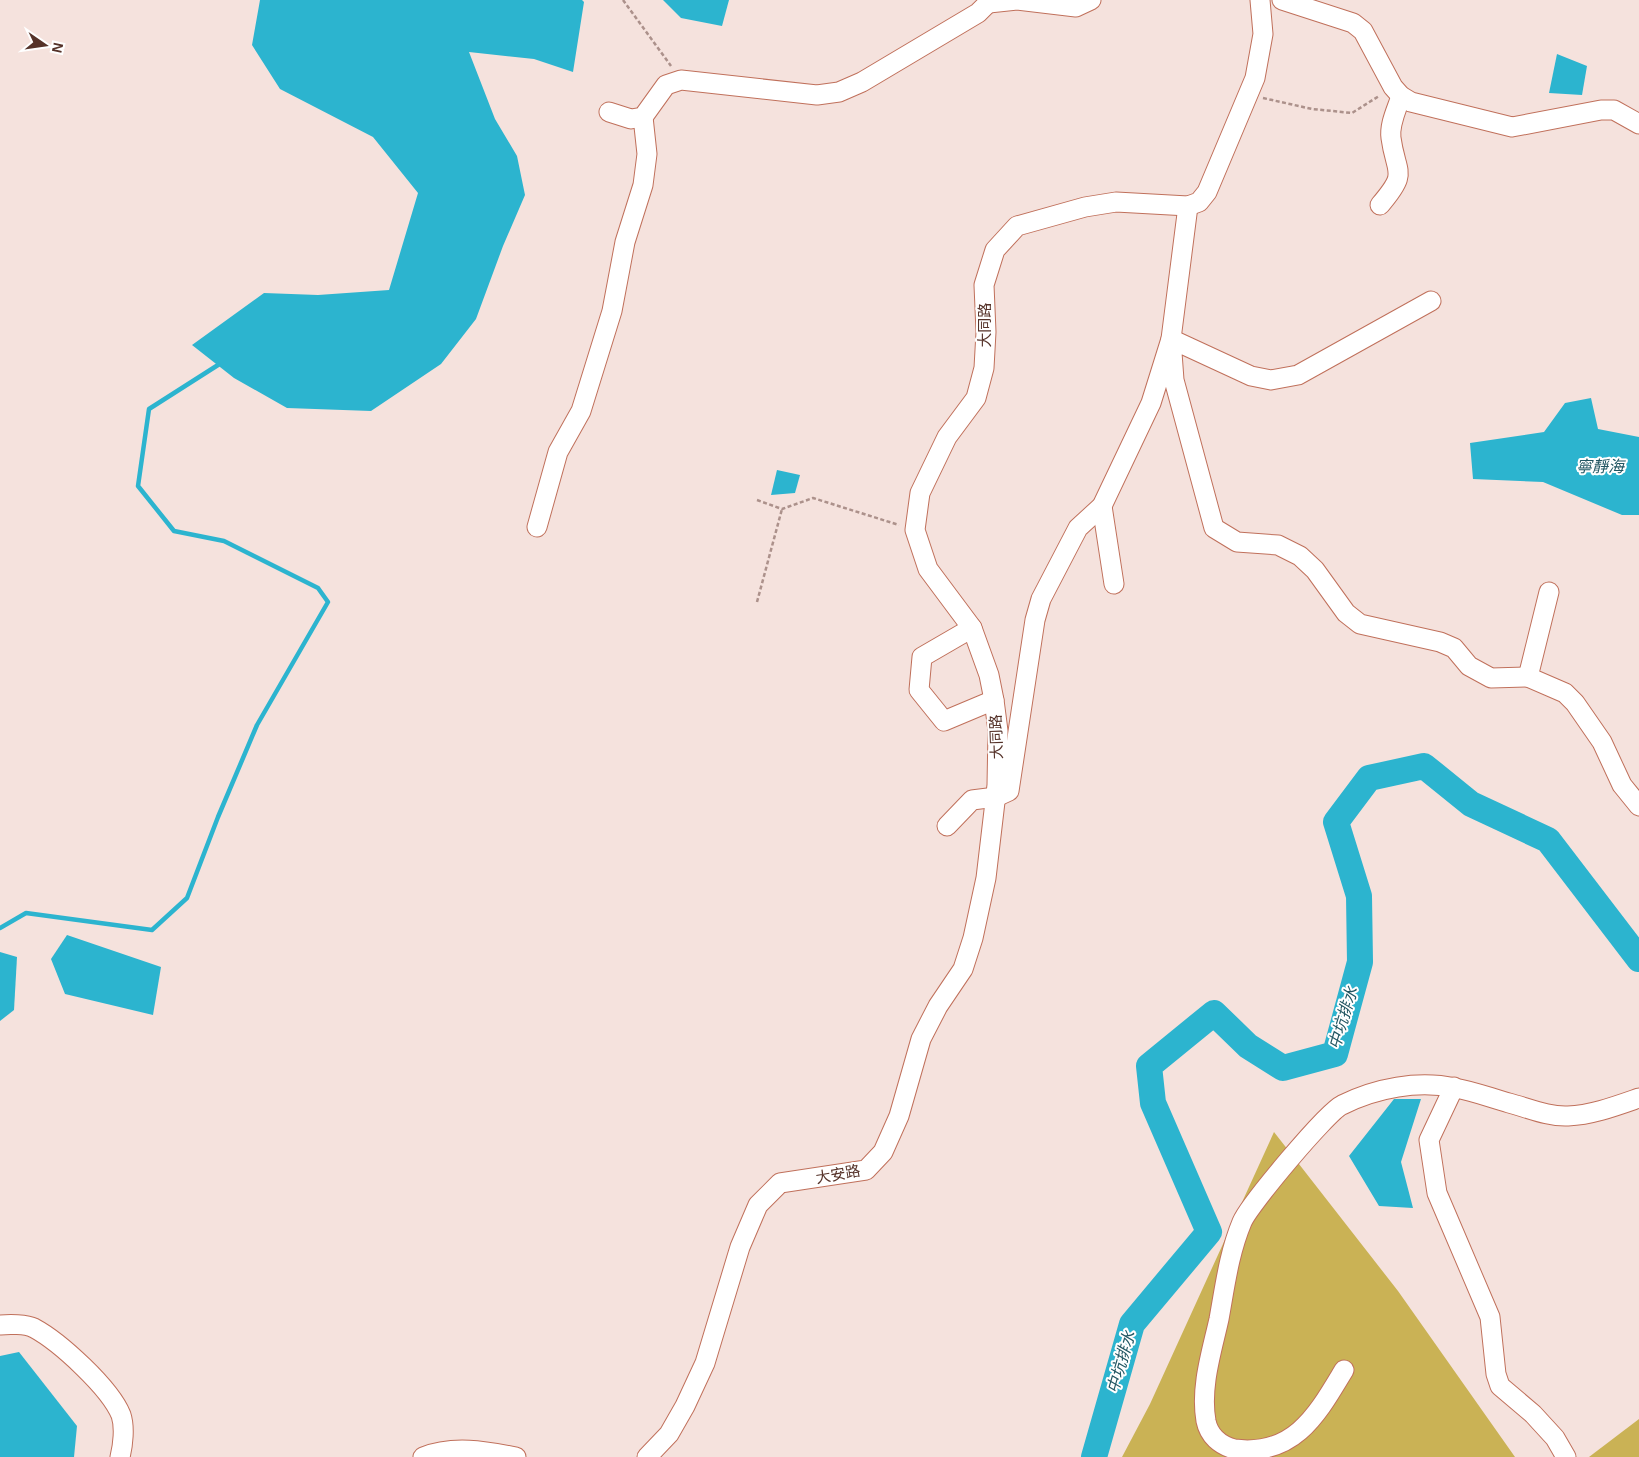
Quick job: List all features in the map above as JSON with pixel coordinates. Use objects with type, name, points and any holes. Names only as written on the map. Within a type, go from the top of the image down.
[{"type":"street","points":[[537,527],[558,452],[581,411],[612,311],[625,242],[643,184],[647,154],[643,117],[666,85],[681,80],[817,94],[839,92],[862,82],[978,13],[990,2],[1018,0],[1076,7],[1091,0]]},
{"type":"street","points":[[947,826],[972,800],[996,798],[1009,791],[1035,620],[1041,599],[1078,528],[1102,506],[1151,402],[1171,339],[1188,206],[1199,202],[1207,192],[1255,78],[1263,34],[1260,0]]},
{"type":"street","points":[[1282,0],[1352,23],[1363,31],[1397,92],[1411,102],[1512,127],[1601,110],[1614,110],[1639,124]]},
{"type":"street","points":[[1380,204],[1396,184],[1398,174],[1391,138],[1397,92]]},
{"type":"street","points":[[609,112],[631,119],[643,117]]},
{"type":"street","name":"大同路","points":[[996,798],[998,731],[989,675],[972,628],[928,568],[915,530],[920,493],[947,438],[976,398],[984,368],[986,332],[984,285],[995,250],[1017,226],[1085,207],[1116,202],[1188,206]]},
{"type":"street","points":[[1171,339],[1251,376],[1271,380],[1298,375],[1430,301]]},
{"type":"street","points":[[1171,339],[1174,380],[1214,528],[1237,542],[1278,545],[1300,556],[1315,570],[1346,613],[1360,624],[1440,642],[1454,648],[1469,666],[1491,678],[1528,677],[1565,693],[1575,703],[1602,742],[1622,785],[1639,806]]},
{"type":"street","points":[[1102,506],[1114,584]]},
{"type":"street","points":[[1528,677],[1549,592]]},
{"type":"street","points":[[972,628],[922,657],[919,690],[944,721],[994,700]]},
{"type":"street","name":"大安路","points":[[647,1457],[669,1434],[685,1406],[705,1363],[740,1247],[758,1205],[780,1184],[866,1170],[883,1152],[899,1116],[921,1038],[963,969],[973,938],[986,878],[996,798]]},
{"type":"street","points":[[1344,1370],[1317,1416],[1290,1446],[1271,1453],[1252,1453],[1233,1449],[1215,1440],[1206,1423],[1204,1393],[1232,1248],[1243,1220],[1291,1158],[1340,1106],[1377,1090],[1415,1085],[1454,1087],[1539,1112],[1567,1116],[1601,1110],[1639,1098]]},
{"type":"street","points":[[1454,1087],[1430,1140],[1438,1193],[1490,1317],[1496,1374],[1500,1386],[1533,1414],[1555,1438],[1566,1457]]},
{"type":"street","points":[[0,1325],[33,1327],[60,1347],[103,1386],[121,1416],[123,1445],[120,1457]]},
{"type":"street","points":[[423,1457],[440,1450],[483,1450],[516,1457]]},
{"type":"path","points":[[623,0],[681,80]]},
{"type":"path","points":[[1248,94],[1312,109],[1352,112],[1397,92]]},
{"type":"path","points":[[757,500],[782,509],[814,498],[915,530]]},
{"type":"path","points":[[758,602],[782,509]]},
{"type":"shaded area","points":[[1274,1132],[1398,1291],[1515,1457],[1122,1457],[1150,1404]]},
{"type":"shaded area","points":[[1639,1419],[1639,1457],[1589,1457]]},
{"type":"water","points":[[260,0],[582,0],[584,2],[573,72],[534,59],[469,52],[495,119],[517,156],[525,195],[503,246],[476,319],[441,364],[371,411],[287,408],[234,378],[192,345],[264,293],[318,295],[389,290],[418,193],[373,137],[280,89],[252,45]]},
{"type":"water","points":[[663,0],[729,0],[722,26],[681,18]]},
{"type":"water","points":[[1557,54],[1587,66],[1582,95],[1549,93]]},
{"type":"water","name":"寧靜海","points":[[1591,398],[1598,429],[1639,437],[1639,515],[1622,515],[1543,482],[1473,479],[1470,443],[1544,432],[1565,403]]},
{"type":"water","points":[[777,470],[800,475],[795,493],[771,495]]},
{"type":"water","points":[[67,935],[161,967],[153,1015],[65,994],[51,959]]},
{"type":"water","points":[[0,952],[17,957],[14,1010],[0,1021]]},
{"type":"water","points":[[1394,1099],[1421,1099],[1401,1162],[1413,1208],[1379,1206],[1349,1156]]},
{"type":"water","points":[[19,1352],[77,1426],[74,1457],[0,1457],[0,1356]]},
{"type":"waterway","points":[[0,928],[26,913],[152,930],[187,898],[218,817],[257,725],[328,602],[318,588],[224,541],[174,531],[138,486],[149,409],[218,365]]},
{"type":"waterway","name":"中坑排水","points":[[1094,1457],[1132,1324],[1209,1232],[1153,1103],[1149,1066],[1214,1013],[1248,1046],[1283,1068],[1335,1054],[1360,962],[1359,896],[1336,822],[1369,778],[1424,766],[1471,804],[1548,840],[1639,959]]}]
